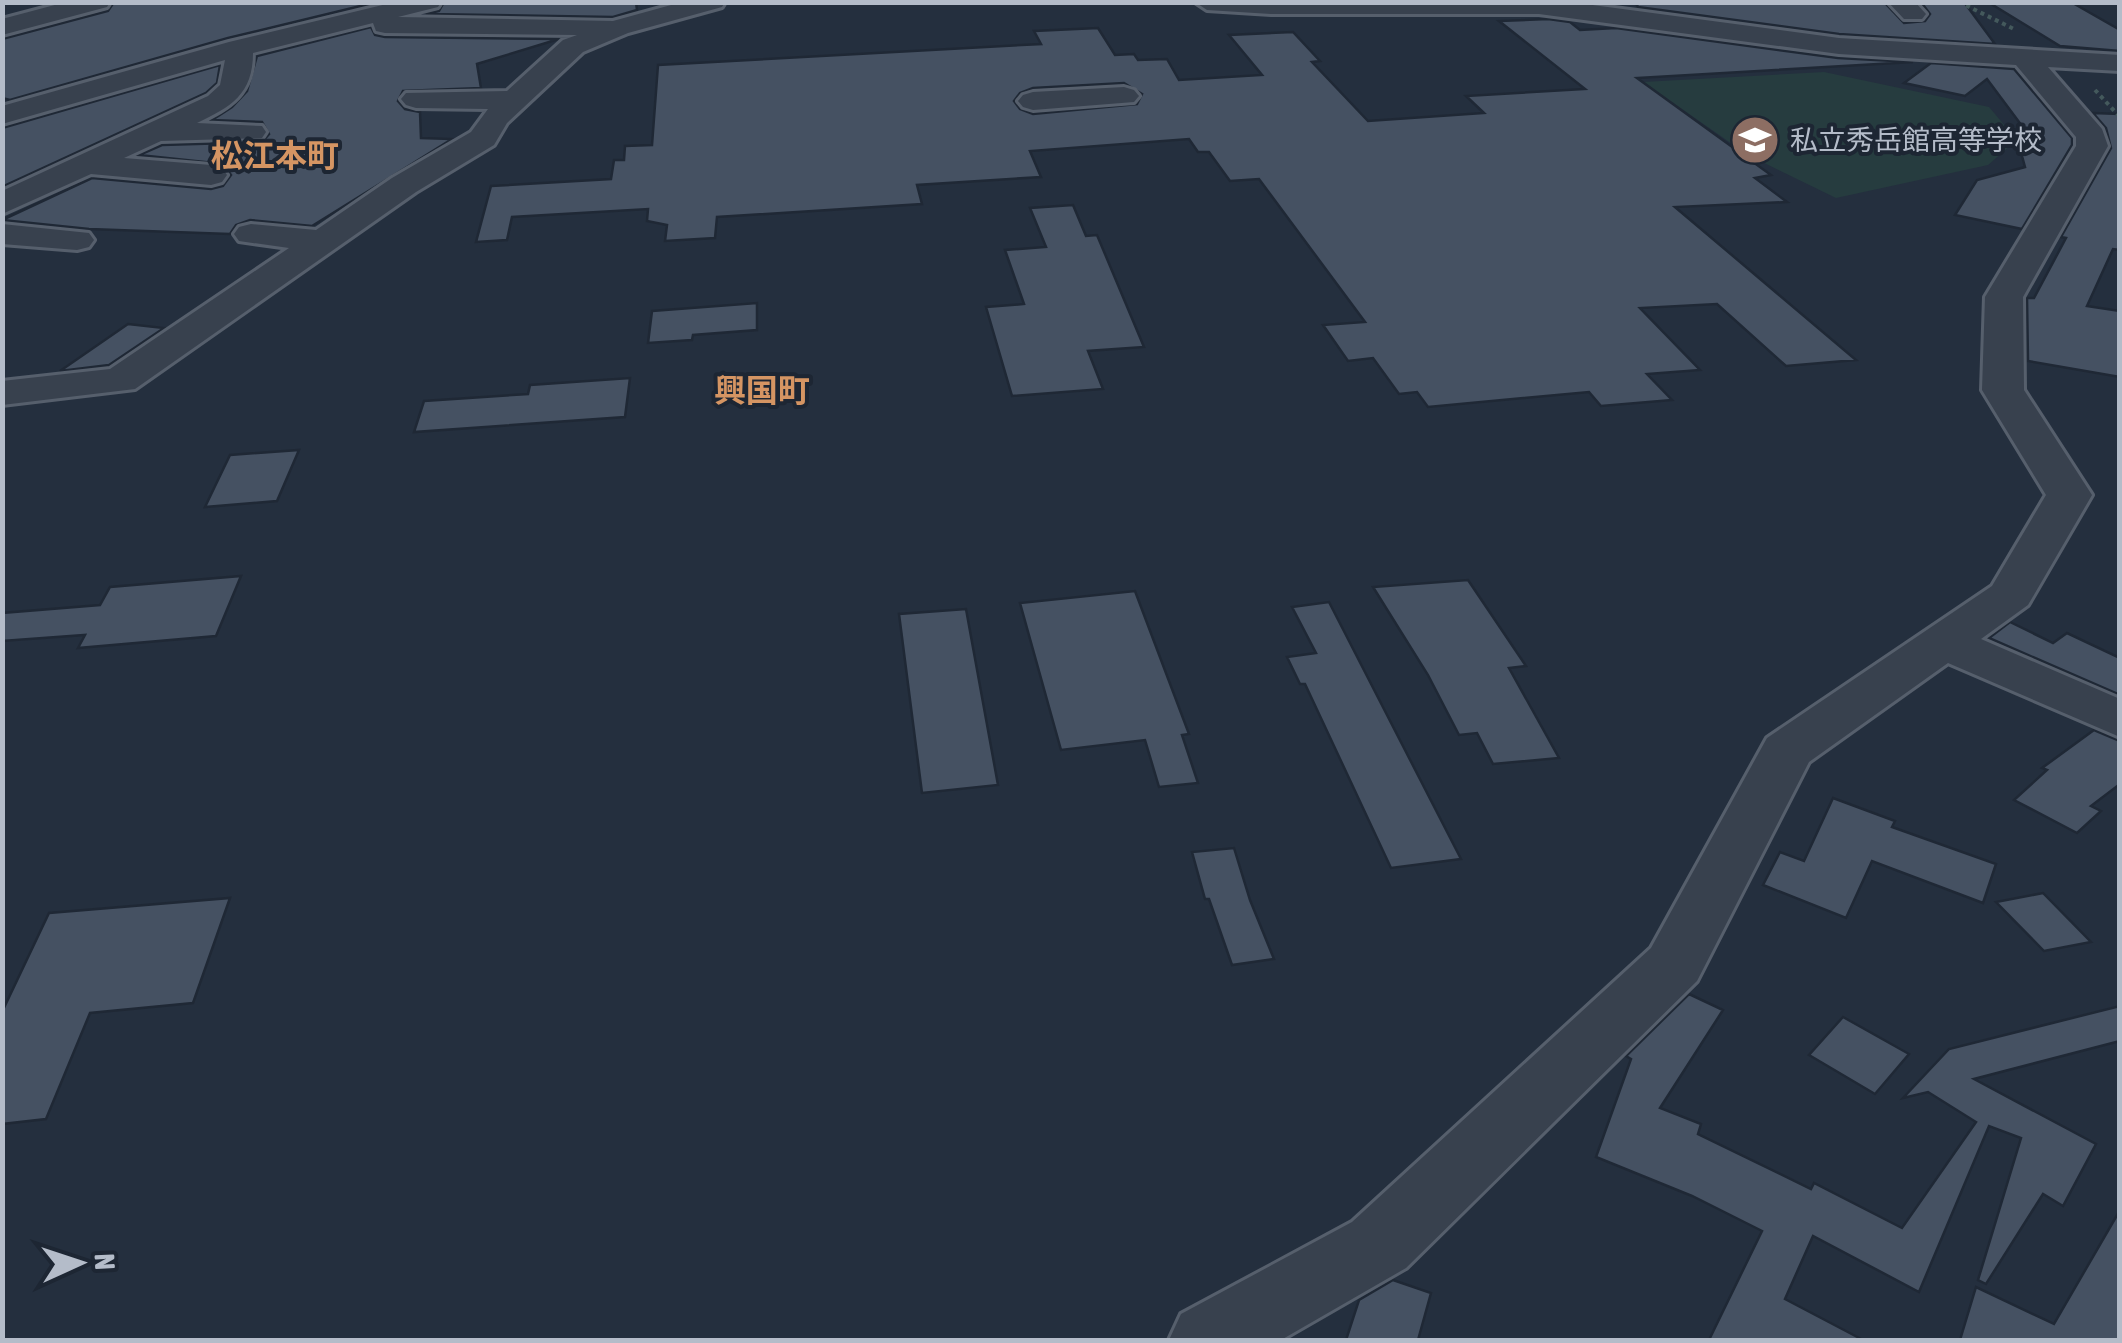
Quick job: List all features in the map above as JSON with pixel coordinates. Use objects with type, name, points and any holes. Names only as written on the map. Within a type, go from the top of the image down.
[{"type":"street","points":[[2,16],[27,2]]},
{"type":"street","points":[[2,27],[98,2]]},
{"type":"street","points":[[8,111],[239,48],[429,2]]},
{"type":"street","points":[[2,392],[122,380],[323,241],[482,138],[505,109],[573,46],[620,27],[713,2]]},
{"type":"street","points":[[1207,2],[1547,4],[1839,46],[2026,47],[2120,63]]},
{"type":"street","points":[[307,8],[346,23],[620,27]]},
{"type":"street","points":[[1805,14],[1839,46]]},
{"type":"street","points":[[1209,1340],[1379,1245],[1674,964],[1787,751],[2011,595],[2068,495],[2003,390],[2004,297],[2092,146],[2091,136],[2026,47]]},
{"type":"street","points":[[2,204],[155,133],[232,92],[239,78],[239,48]]},
{"type":"street","points":[[522,56],[558,57]]},
{"type":"street","points":[[1032,101],[1124,96]]},
{"type":"street","points":[[409,109],[505,109]]},
{"type":"street","points":[[155,133],[251,132]]},
{"type":"street","points":[[88,165],[211,175]]},
{"type":"street","points":[[2,234],[77,240]]},
{"type":"street","points":[[251,234],[323,241]]},
{"type":"street","points":[[1944,642],[2120,720]]},
{"type":"path","points":[[1959,2],[2026,47]]},
{"type":"green space","points":[[1824,72],[1989,107],[2017,140],[1988,165],[1836,198],[1748,155],[1643,82]]},
{"type":"building","points":[[114,2],[377,2],[228,38],[10,100],[2,98],[2,39],[108,11]]},
{"type":"building","points":[[444,2],[636,2],[637,10],[613,17],[426,14],[439,11]]},
{"type":"building","points":[[1635,2],[1884,2],[1904,23],[1925,21],[1930,14],[1921,2],[1964,2],[1995,44],[1839,34],[1638,7]]},
{"type":"building","points":[[1988,2],[2071,2],[2120,30],[2120,51],[2060,46]]},
{"type":"building","points":[[1548,19],[1570,22],[1580,30],[1616,28],[1838,58],[1913,62],[1637,78],[1771,175],[1755,178],[1787,202],[1675,207],[1856,360],[1786,366],[1717,304],[1640,308],[1700,370],[1647,374],[1672,400],[1601,406],[1589,392],[1428,407],[1417,392],[1399,394],[1373,358],[1348,361],[1323,325],[1365,322],[1259,179],[1230,181],[1209,152],[1198,152],[1189,139],[1030,151],[1041,177],[917,185],[922,204],[717,217],[715,238],[665,241],[667,225],[647,221],[648,209],[512,217],[507,240],[476,242],[491,186],[611,179],[614,160],[624,160],[625,146],[652,145],[658,65],[1041,44],[1034,31],[1098,28],[1115,55],[1134,54],[1138,60],[1167,59],[1179,80],[1262,75],[1229,35],[1293,32],[1320,61],[1312,62],[1368,121],[1484,113],[1466,96],[1585,89],[1499,21]],"holes":[[[1124,83],[1142,94],[1137,104],[1033,114],[1020,109],[1014,101],[1020,93],[1033,88]]]},
{"type":"building","points":[[371,27],[375,35],[385,37],[559,39],[477,64],[481,88],[403,91],[398,101],[405,109],[420,112],[421,138],[452,139],[312,226],[250,220],[236,225],[230,234],[89,229],[2,220],[92,178],[211,189],[223,186],[231,175],[223,164],[139,155],[162,145],[262,142],[269,134],[262,122],[212,120],[247,91],[257,56]]},
{"type":"building","points":[[1931,63],[2014,69],[2072,138],[2072,145],[2022,229],[1955,215],[1977,180],[2025,167],[2022,156],[2034,142],[1987,79],[1965,96],[1904,83]]},
{"type":"building","points":[[220,65],[217,83],[206,93],[2,187],[2,128]]},
{"type":"building","points":[[2093,113],[2120,114],[2120,250],[2113,249],[2087,306],[2120,311],[2120,377],[2028,361],[2027,298],[2034,298],[2066,238],[2061,237],[2111,148],[2106,128]]},
{"type":"building","points":[[1073,205],[1086,236],[1097,235],[1144,347],[1088,351],[1103,389],[1012,396],[986,307],[1024,304],[1005,250],[1046,247],[1030,208]]},
{"type":"building","points":[[757,303],[757,330],[648,343],[652,311]]},
{"type":"building","points":[[128,324],[164,328],[109,365],[60,371]]},
{"type":"building","points":[[630,378],[625,417],[414,432],[424,401],[528,394],[530,385]]},
{"type":"building","points":[[299,450],[277,501],[205,507],[230,455]]},
{"type":"building","points":[[241,576],[216,636],[78,648],[85,635],[2,641],[2,613],[100,605],[110,587]]},
{"type":"building","points":[[1468,580],[1526,666],[1509,668],[1559,758],[1493,764],[1477,733],[1459,735],[1428,675],[1373,587]]},
{"type":"building","points":[[1135,591],[1189,734],[1182,735],[1198,783],[1159,787],[1145,740],[1061,750],[1020,603]]},
{"type":"building","points":[[1329,602],[1461,859],[1391,868],[1305,684],[1300,684],[1287,657],[1316,653],[1292,607]]},
{"type":"building","points":[[966,609],[998,785],[922,793],[899,614]]},
{"type":"building","points":[[2010,622],[2053,643],[2067,633],[2120,658],[2120,695],[1989,638]]},
{"type":"building","points":[[2094,730],[2120,741],[2120,784],[2091,806],[2101,811],[2077,833],[2014,800],[2047,770],[2042,768]]},
{"type":"building","points":[[1833,798],[1895,821],[1892,827],[1996,864],[1983,903],[1872,861],[1846,918],[1763,885],[1780,852],[1804,861]]},
{"type":"building","points":[[1234,848],[1274,959],[1232,965],[1209,899],[1205,899],[1192,852]]},
{"type":"building","points":[[2043,893],[2091,942],[2044,951],[1996,902]]},
{"type":"building","points":[[230,898],[193,1003],[90,1013],[46,1119],[2,1124],[2,1012],[49,913]]},
{"type":"building","points":[[1689,994],[1723,1010],[1660,1108],[1701,1124],[1698,1134],[1811,1189],[1814,1183],[1902,1228],[1976,1122],[1928,1092],[1903,1098],[1949,1049],[2120,1006],[2120,1041],[1974,1079],[2096,1144],[2063,1206],[2043,1194],[1986,1284],[1978,1280],[2021,1138],[1989,1126],[1919,1292],[1813,1236],[1785,1299],[1863,1340],[1709,1340],[1762,1231],[1692,1196],[1596,1157],[1631,1059],[1626,1056]]},
{"type":"building","points":[[1843,1017],[1909,1054],[1875,1094],[1809,1055]]},
{"type":"building","points":[[2120,1210],[2120,1340],[1960,1340],[1976,1287],[2054,1324]]},
{"type":"building","points":[[1393,1280],[1431,1293],[1418,1340],[1346,1340],[1359,1300]]},
{"type":"place","name":"私立秀岳館高等学校","points":[[1755,140]]},
{"type":"district","name":"松江本町","points":[[275,155]]},
{"type":"district","name":"興国町","points":[[762,390]]}]
